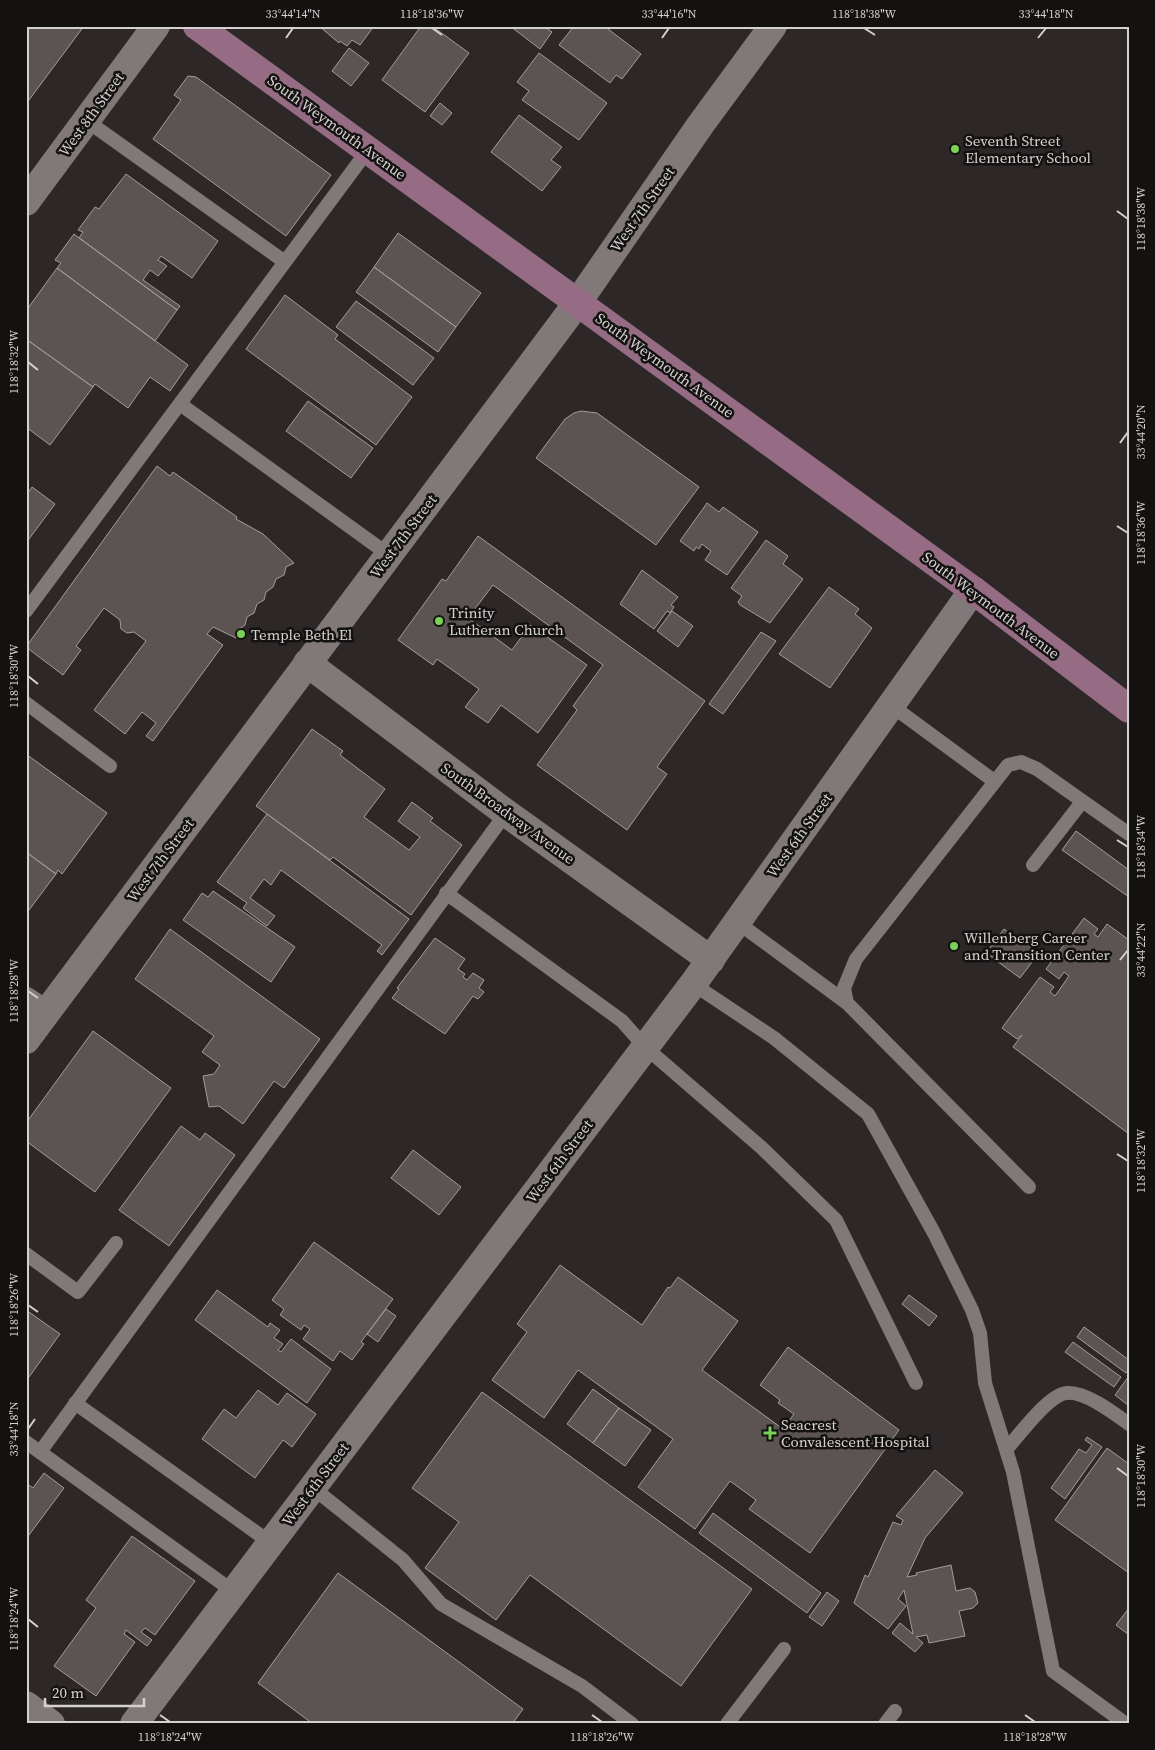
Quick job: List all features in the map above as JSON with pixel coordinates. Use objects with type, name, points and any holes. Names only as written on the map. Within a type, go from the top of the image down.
[{"type":"main road","name":"South Weymouth Avenue","points":[[197,26],[973,590],[1129,709]]},
{"type":"street","name":"West 8th Street","points":[[26,202],[156,26]]},
{"type":"street","name":"West 7th Street","points":[[26,1040],[35,1008],[308,663],[578,302],[701,124],[773,26]]},
{"type":"street","name":"West 6th Street","points":[[134,1724],[711,960],[973,590]]},
{"type":"street","name":"South Broadway Avenue","points":[[308,663],[506,813],[711,960]]},
{"type":"street","points":[[26,1705],[51,1724]]},
{"type":"lane","points":[[87,121],[285,262]]},
{"type":"lane","points":[[26,611],[368,150]]},
{"type":"lane","points":[[180,404],[389,555]]},
{"type":"lane","points":[[26,704],[110,766]]},
{"type":"lane","points":[[892,706],[994,781]]},
{"type":"lane","points":[[847,1003],[844,988],[856,959],[1008,765],[1021,762],[1037,769],[1129,834]]},
{"type":"lane","points":[[1033,865],[1082,802]]},
{"type":"lane","points":[[40,1452],[506,813]]},
{"type":"lane","points":[[446,893],[622,1021],[645,1047],[762,1148],[836,1220],[916,1383]]},
{"type":"lane","points":[[737,922],[847,1003],[1029,1187]]},
{"type":"lane","points":[[693,984],[774,1038],[868,1114],[934,1233],[972,1310],[980,1332],[985,1383],[1013,1472],[1053,1671],[1126,1724]]},
{"type":"lane","points":[[26,1254],[78,1292],[116,1242]]},
{"type":"lane","points":[[1006,1450],[1054,1397],[1068,1392],[1089,1398],[1129,1424]]},
{"type":"lane","points":[[75,1403],[271,1543]]},
{"type":"lane","points":[[26,1442],[234,1592]]},
{"type":"lane","points":[[313,1488],[403,1560],[441,1604],[582,1686],[632,1724]]},
{"type":"lane","points":[[727,1724],[784,1649]]},
{"type":"lane","points":[[885,1724],[895,1711]]},
{"type":"building","points":[[26,26],[84,26],[26,104]]},
{"type":"building","points":[[319,26],[374,26],[360,45],[352,40],[347,46],[340,41],[339,43]]},
{"type":"building","points":[[421,26],[432,26],[469,53],[425,112],[382,80]]},
{"type":"building","points":[[510,26],[543,26],[552,32],[540,49]]},
{"type":"building","points":[[574,26],[604,26],[641,54],[622,79],[616,75],[610,83],[559,45]]},
{"type":"building","points":[[349,48],[369,63],[351,86],[332,71]]},
{"type":"building","points":[[539,53],[607,103],[579,140],[522,100],[529,91],[517,82]]},
{"type":"building","points":[[188,76],[196,77],[331,175],[286,236],[153,139],[181,100],[174,95]]},
{"type":"building","points":[[440,103],[452,113],[442,125],[430,116]]},
{"type":"building","points":[[519,115],[562,147],[551,160],[561,167],[542,191],[491,152]]},
{"type":"building","points":[[126,174],[218,241],[192,278],[161,256],[158,260],[167,266],[158,276],[150,270],[143,280],[180,306],[177,310],[79,238],[83,232],[78,230],[95,207],[99,209]]},
{"type":"building","points":[[398,233],[481,293],[456,327],[374,267]]},
{"type":"building","points":[[74,234],[177,310],[155,341],[57,268],[61,263],[55,260]]},
{"type":"building","points":[[374,267],[456,327],[438,352],[356,292]]},
{"type":"building","points":[[57,268],[188,365],[170,391],[150,377],[128,408],[95,384],[93,387],[26,339],[26,311]]},
{"type":"building","points":[[285,295],[338,335],[335,339],[412,397],[376,445],[246,349]]},
{"type":"building","points":[[356,301],[434,358],[413,385],[336,327]]},
{"type":"building","points":[[26,339],[93,387],[50,445],[26,427]]},
{"type":"building","points":[[308,401],[373,448],[351,478],[286,431]]},
{"type":"building","points":[[581,411],[597,413],[699,487],[656,545],[536,458],[565,419]]},
{"type":"building","points":[[157,466],[170,476],[173,472],[237,517],[236,519],[263,534],[294,563],[286,567],[284,575],[276,579],[273,587],[266,592],[264,600],[257,604],[254,613],[247,617],[245,625],[238,630],[236,638],[213,627],[207,634],[223,645],[153,741],[146,736],[156,723],[142,712],[125,734],[94,710],[146,641],[134,632],[127,633],[121,629],[120,620],[104,608],[76,646],[81,650],[63,675],[26,647]]},
{"type":"building","points":[[32,487],[55,504],[26,543],[26,492],[28,493]]},
{"type":"building","points":[[707,503],[719,512],[723,507],[758,532],[727,575],[705,560],[711,551],[702,544],[699,549],[696,547],[694,551],[680,541]]},
{"type":"building","points":[[478,536],[705,701],[657,767],[667,774],[627,830],[537,765],[577,710],[573,706],[603,665],[493,585],[468,618],[512,650],[530,625],[587,665],[538,733],[501,705],[488,723],[465,707],[479,689],[437,659],[433,665],[398,640],[442,579],[446,581]]},
{"type":"building","points":[[766,540],[788,556],[783,564],[803,579],[770,623],[740,605],[738,602],[742,596],[731,588]]},
{"type":"building","points":[[642,570],[678,597],[671,605],[674,607],[670,613],[667,611],[654,629],[620,604]]},
{"type":"building","points":[[829,587],[859,609],[855,614],[872,628],[830,688],[779,654]]},
{"type":"building","points":[[672,611],[693,626],[678,647],[657,631]]},
{"type":"building","points":[[761,632],[776,641],[723,714],[709,704]]},
{"type":"building","points":[[312,729],[343,751],[340,755],[385,789],[364,817],[409,850],[420,837],[398,821],[412,802],[433,818],[430,821],[462,845],[411,915],[333,857],[330,860],[256,806]]},
{"type":"building","points":[[26,754],[107,813],[62,874],[58,870],[56,874],[26,852]]},
{"type":"building","points":[[267,814],[409,919],[382,955],[377,951],[382,945],[281,870],[271,885],[264,879],[250,898],[275,916],[267,926],[243,908],[247,903],[217,882]]},
{"type":"building","points":[[1076,831],[1129,870],[1129,897],[1062,850]]},
{"type":"building","points":[[26,852],[56,874],[26,914]]},
{"type":"building","points":[[213,891],[295,947],[271,982],[183,920],[202,893],[208,897]]},
{"type":"building","points":[[1084,918],[1098,929],[1094,934],[1098,937],[1107,924],[1129,940],[1129,1134],[1013,1047],[1022,1035],[1017,1039],[1002,1028],[1040,977],[1054,987],[1050,992],[1055,996],[1069,976],[1064,972],[1059,979],[1046,969]]},
{"type":"building","points":[[170,929],[320,1039],[284,1088],[274,1081],[243,1124],[219,1106],[209,1107],[203,1076],[214,1074],[220,1065],[202,1052],[214,1036],[135,979]]},
{"type":"building","points":[[1004,929],[1039,953],[1020,978],[986,953]]},
{"type":"building","points":[[435,938],[465,959],[458,969],[465,974],[463,977],[467,980],[473,973],[484,980],[479,988],[484,992],[478,999],[473,996],[445,1034],[392,998],[399,989],[397,988]]},
{"type":"building","points":[[93,1031],[171,1088],[95,1192],[26,1141],[26,1123]]},
{"type":"building","points":[[181,1126],[200,1140],[205,1133],[235,1155],[169,1246],[119,1210]]},
{"type":"building","points":[[413,1150],[461,1187],[439,1215],[391,1178]]},
{"type":"building","points":[[314,1242],[393,1299],[361,1342],[364,1344],[352,1360],[340,1351],[333,1361],[303,1339],[310,1329],[304,1325],[301,1330],[280,1315],[284,1309],[272,1300]]},
{"type":"building","points":[[560,1265],[642,1325],[668,1287],[670,1288],[678,1277],[738,1321],[702,1370],[783,1429],[794,1414],[778,1403],[780,1400],[760,1385],[788,1347],[899,1430],[810,1553],[749,1509],[756,1500],[730,1481],[695,1529],[638,1487],[673,1439],[578,1370],[544,1418],[492,1380],[527,1332],[517,1324]]},
{"type":"building","points":[[217,1290],[268,1327],[270,1323],[280,1330],[274,1338],[283,1344],[278,1350],[281,1352],[291,1339],[331,1369],[307,1403],[195,1320]]},
{"type":"building","points":[[909,1295],[937,1316],[929,1326],[902,1304]]},
{"type":"building","points":[[386,1309],[396,1316],[378,1342],[367,1334]]},
{"type":"building","points":[[26,1310],[60,1334],[29,1377],[26,1375]]},
{"type":"building","points":[[1084,1327],[1129,1360],[1129,1369],[1126,1373],[1077,1337]]},
{"type":"building","points":[[1073,1342],[1121,1377],[1114,1387],[1065,1352]]},
{"type":"building","points":[[1129,1376],[1129,1406],[1115,1395]]},
{"type":"building","points":[[593,1389],[619,1408],[593,1443],[567,1424]]},
{"type":"building","points":[[258,1390],[278,1405],[287,1393],[316,1414],[292,1447],[283,1440],[255,1478],[202,1439],[224,1409],[236,1418]]},
{"type":"building","points":[[482,1392],[752,1589],[681,1686],[530,1575],[496,1620],[425,1568],[459,1522],[412,1488]]},
{"type":"building","points":[[619,1408],[651,1430],[625,1466],[593,1443]]},
{"type":"building","points":[[1087,1437],[1102,1447],[1065,1499],[1051,1488],[1079,1449],[1086,1453],[1092,1445],[1085,1440]]},
{"type":"building","points":[[1107,1448],[1129,1464],[1129,1573],[1055,1520]]},
{"type":"building","points":[[935,1470],[963,1493],[925,1538],[907,1577],[951,1565],[956,1591],[970,1588],[975,1592],[978,1603],[973,1608],[959,1611],[965,1636],[929,1643],[927,1635],[916,1637],[923,1643],[915,1652],[892,1633],[900,1623],[913,1634],[904,1590],[898,1599],[906,1606],[888,1629],[854,1603],[865,1575],[868,1577],[893,1522],[901,1525],[903,1520],[896,1516]]},
{"type":"building","points":[[44,1473],[64,1488],[26,1539],[26,1483],[33,1488]]},
{"type":"building","points":[[713,1513],[821,1593],[807,1613],[699,1533]]},
{"type":"building","points":[[132,1536],[195,1581],[155,1635],[145,1628],[141,1632],[152,1640],[147,1646],[126,1630],[124,1634],[135,1642],[96,1696],[54,1666],[96,1608],[86,1600]]},
{"type":"building","points":[[338,1573],[523,1709],[512,1724],[313,1724],[258,1683]]},
{"type":"building","points":[[827,1592],[839,1601],[822,1626],[809,1617]]},
{"type":"building","points":[[1129,1608],[1129,1635],[1116,1625]]},
{"type":"place","name":"Seventh Street Elementary School","points":[[955,149]]},
{"type":"place","name":"Trinity Lutheran Church","points":[[439,621]]},
{"type":"place","name":"Temple Beth El","points":[[241,634]]},
{"type":"place","name":"Willenberg Career and Transition Center","points":[[954,946]]},
{"type":"place","name":"Seacrest Convalescent Hospital","points":[[770,1433]]}]
